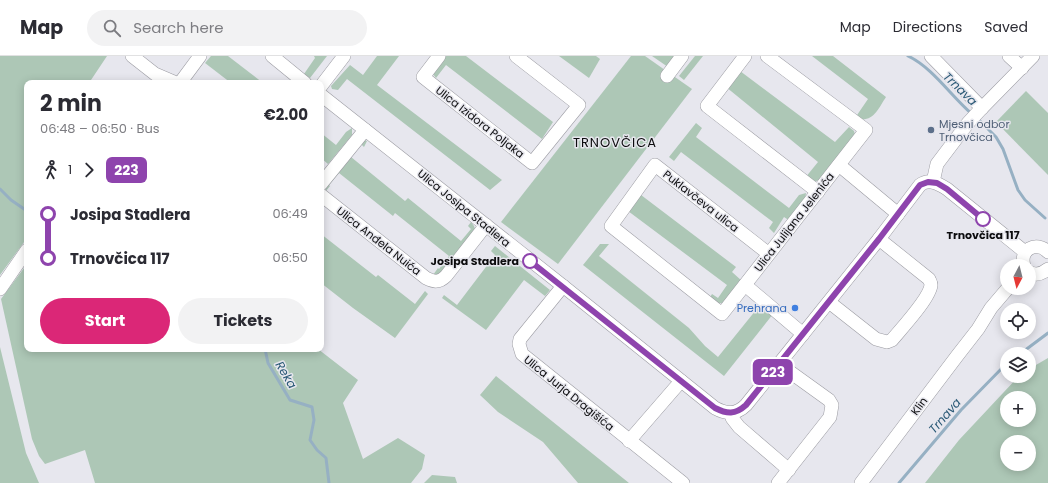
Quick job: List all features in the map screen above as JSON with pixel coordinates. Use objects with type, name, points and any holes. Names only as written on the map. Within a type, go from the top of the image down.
[{"type":"street","points":[[132,56],[155,74],[169,80]]},
{"type":"street","points":[[182,80],[200,56]]},
{"type":"street","points":[[272,56],[301,80]]},
{"type":"street","points":[[324,82],[344,56]]},
{"type":"street","name":"Ulica Izidora Poljaka","points":[[438,56],[423,77],[532,163],[579,105],[516,56]]},
{"type":"street","points":[[667,76],[682,56]]},
{"type":"street","points":[[745,56],[707,106],[818,192]]},
{"type":"street","name":"Ulica Julijana Jelenića","points":[[722,314],[866,130],[767,56]]},
{"type":"street","points":[[931,56],[980,109]]},
{"type":"street","points":[[1009,56],[1022,68]]},
{"type":"street","points":[[933,182],[937,164],[968,123],[1033,56]]},
{"type":"street","name":"Ulica Josipa Stadlera","points":[[324,98],[563,286],[681,382],[715,408],[732,414]]},
{"type":"street","points":[[324,180],[365,130]]},
{"type":"street","name":"Puklavčeva ulica","points":[[722,314],[611,226],[655,165],[769,254]]},
{"type":"street","points":[[839,165],[898,214]]},
{"type":"street","points":[[788,470],[739,427],[732,418],[732,414],[746,405],[879,239],[920,185],[933,182],[947,189],[1022,259]]},
{"type":"street","name":"Ulica Anđela Nuića","points":[[324,197],[426,278],[432,281],[442,280],[446,276],[486,225]]},
{"type":"street","points":[[829,302],[876,340],[882,342],[892,340],[912,316],[926,298],[931,287],[931,283],[929,279],[879,239]]},
{"type":"street","points":[[1033,259],[1048,241]]},
{"type":"street","points":[[1033,259],[1043,248],[1048,252]]},
{"type":"street","points":[[0,289],[24,254]]},
{"type":"street","points":[[1036,268],[1044,272],[1048,269]]},
{"type":"street","points":[[744,285],[803,334]]},
{"type":"street","name":"Ulica Jurja Dragišića","points":[[563,286],[520,339],[519,349],[522,354],[683,483]]},
{"type":"street","name":"Klin","points":[[861,483],[1002,295]]},
{"type":"street","name":"Klin","points":[[978,329],[996,314],[1012,295]]},
{"type":"street","points":[[778,483],[830,416],[832,405],[829,400],[779,364]]},
{"type":"street","points":[[629,441],[681,382]]},
{"type":"green space","points":[[0,56],[107,56],[91,80],[24,80],[24,242],[0,275]]},
{"type":"green space","points":[[211,56],[228,56],[259,80],[227,80],[205,63]]},
{"type":"green space","points":[[314,56],[327,56],[310,78],[304,74],[315,58]]},
{"type":"green space","points":[[377,56],[399,56],[377,85],[502,180],[490,190],[347,79],[338,90],[332,89],[331,86],[350,65],[363,75]]},
{"type":"green space","points":[[445,56],[466,56],[553,122],[542,139],[446,65],[436,78],[433,74]]},
{"type":"green space","points":[[559,56],[596,56],[600,59],[589,78]]},
{"type":"green space","points":[[631,56],[645,56],[692,89],[558,264],[501,222]]},
{"type":"green space","points":[[652,56],[676,56],[668,67]]},
{"type":"green space","points":[[695,56],[703,56],[684,80],[679,76]]},
{"type":"green space","points":[[812,56],[833,56],[886,97],[874,114],[866,119],[855,118],[868,99]]},
{"type":"green space","points":[[740,71],[835,142],[849,127],[854,131],[855,135],[821,179],[814,182],[805,178],[818,162],[726,87]]},
{"type":"green space","points":[[1026,91],[1048,113],[1048,175],[996,122]]},
{"type":"green space","points":[[696,123],[702,128],[696,137],[789,208],[799,195],[806,193],[805,200],[790,221],[784,217],[774,233],[769,228],[773,222],[681,152],[674,161],[669,157]]},
{"type":"green space","points":[[352,128],[352,135],[328,164],[324,161],[324,135],[336,145],[346,132]]},
{"type":"green space","points":[[364,140],[367,141],[364,147],[361,144],[351,157],[405,201],[408,198],[461,241],[471,229],[468,226],[471,222],[474,226],[475,229],[442,273],[433,275],[449,256],[395,213],[393,216],[339,173],[326,191],[325,187]]},
{"type":"green space","points":[[641,195],[736,267],[732,272],[742,281],[723,303],[718,303],[709,299],[712,294],[718,298],[727,285],[628,211]]},
{"type":"green space","points":[[324,236],[376,277],[378,275],[415,304],[425,291],[428,294],[395,338],[324,285]]},
{"type":"green space","points":[[600,244],[609,244],[599,256],[689,328],[705,346],[718,357],[760,305],[773,314],[724,376],[583,265]]},
{"type":"green space","points":[[495,246],[550,290],[545,296],[524,280],[486,330],[442,298],[444,295],[457,305],[495,255],[491,251]]},
{"type":"green space","points":[[24,268],[24,352],[322,352],[358,380],[343,403],[363,459],[398,438],[425,455],[422,469],[411,483],[95,483],[85,450],[45,464],[39,456],[32,439],[1,299]]},
{"type":"green space","points":[[0,347],[26,453],[39,483],[0,483]]},
{"type":"green space","points":[[1048,358],[1048,483],[925,483],[959,440],[1000,396],[1000,427],[1036,427],[1036,391],[1005,391],[1012,383],[1036,383],[1036,365]]},
{"type":"green space","points":[[496,376],[629,483],[578,483],[543,442],[498,412],[480,395]]},
{"type":"green space","points":[[432,475],[455,477],[457,483],[424,483]]},
{"type":"waterway","name":"Trnava","points":[[908,56],[917,61],[934,75],[972,114]]},
{"type":"waterway","name":"Trnava","points":[[977,118],[996,137],[1003,149],[1018,190],[1025,200],[1045,218]]},
{"type":"waterway","name":"Reka","points":[[0,189],[11,200],[24,209]]},
{"type":"waterway","name":"Trnava","points":[[1029,347],[1048,333]]},
{"type":"waterway","name":"Reka","points":[[266,352],[268,363],[290,400],[312,407],[314,420],[310,440],[317,450],[326,458],[329,483]]},
{"type":"waterway","name":"Trnava","points":[[899,483],[961,410],[1000,370]]},
{"type":"bus line","name":"223","points":[[530,261],[715,408],[721,412],[732,414],[746,405],[879,239],[920,185],[928,182],[937,183],[947,189],[983,219]]},
{"type":"place","name":"Mjesni odbor Trnovčica","points":[[931,130]]},
{"type":"place","name":"Trnovčica 117","points":[[983,219]]},
{"type":"place","name":"Josipa Stadlera","points":[[530,261]]},
{"type":"place","name":"Prehrana","points":[[795,308]]},
{"type":"district","name":"TRNOVČICA","points":[[615,142]]}]
